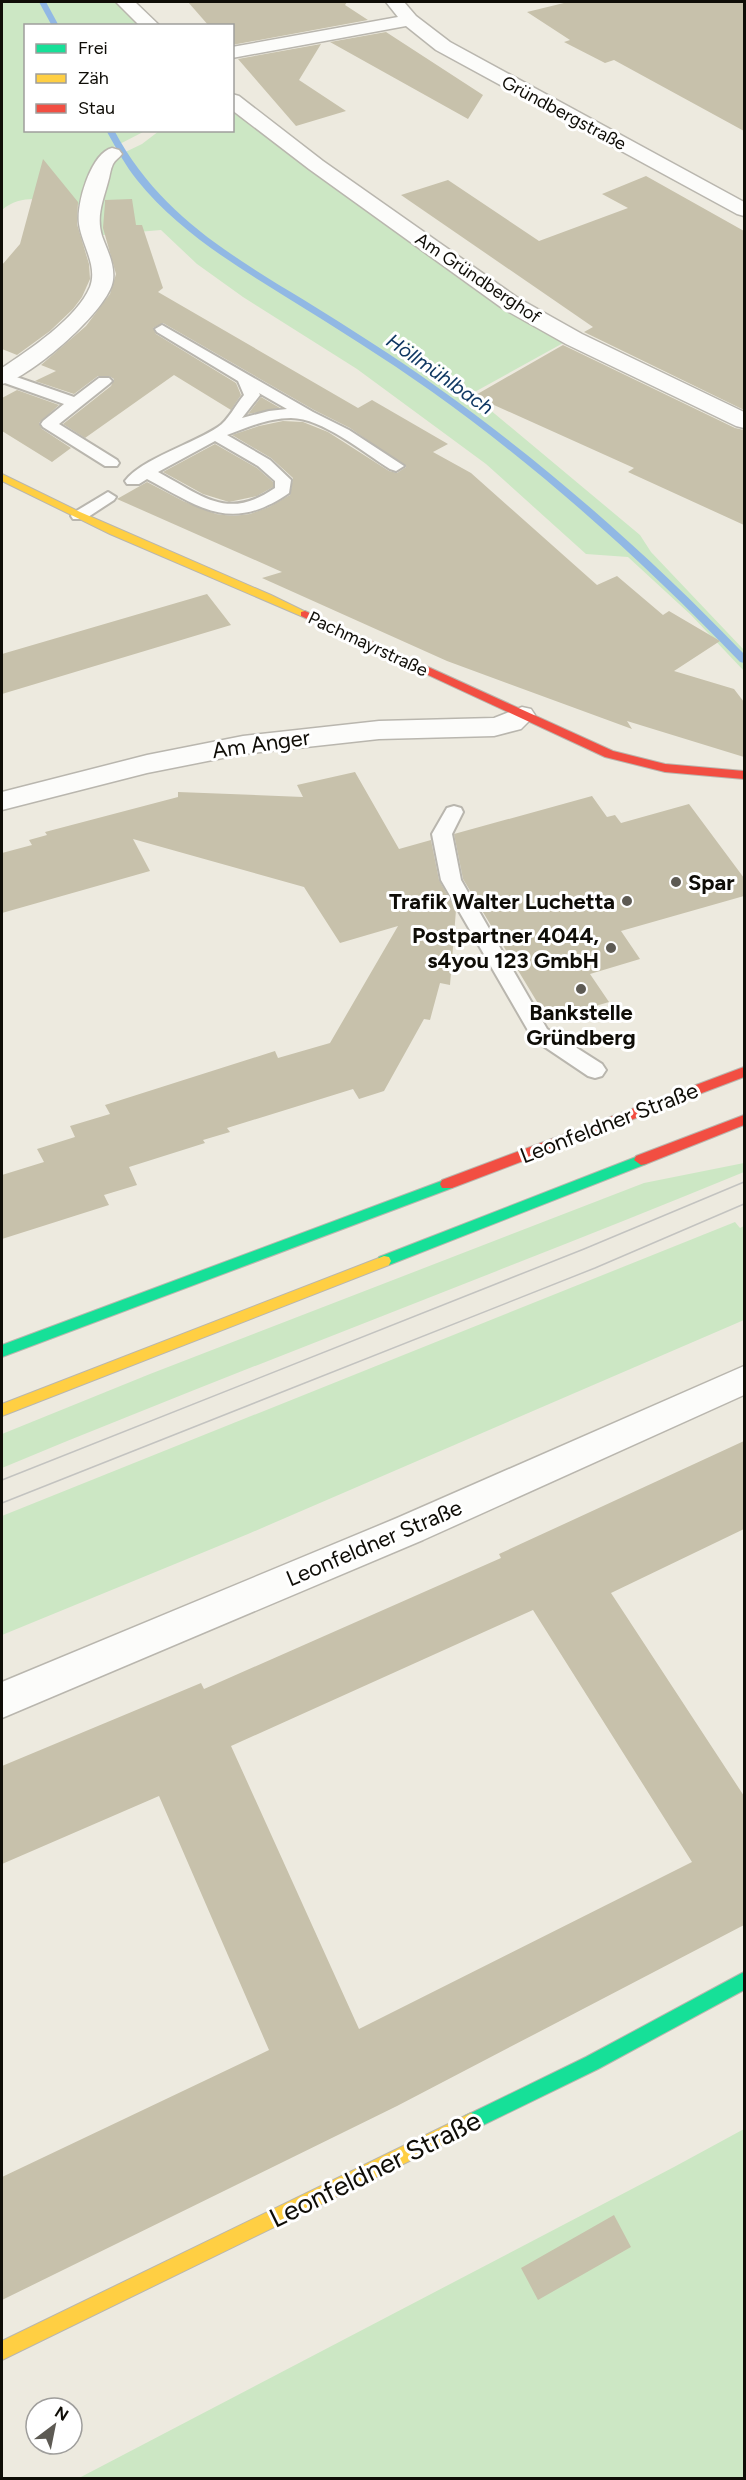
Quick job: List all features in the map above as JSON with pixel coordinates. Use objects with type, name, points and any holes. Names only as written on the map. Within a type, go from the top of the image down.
[{"type":"street","points":[[125,2],[149,24]]},
{"type":"street","name":"Gründbergstraße","points":[[395,2],[410,20],[443,46],[744,210]]},
{"type":"street","points":[[234,53],[410,20]]},
{"type":"street","name":"Am Gründberghof","points":[[234,102],[316,165],[510,303],[574,339],[744,421]]},
{"type":"street","points":[[2,377],[63,331],[87,309],[99,293],[103,266],[90,228],[89,215],[102,163],[112,154]]},
{"type":"street","name":"Pachmayrstraße","points":[[3,480],[54,506],[175,555],[620,759],[657,769],[699,774],[744,775]]},
{"type":"street","name":"Am Anger","points":[[2,801],[147,764],[243,745],[379,730],[494,727],[512,723],[522,715]]},
{"type":"street","name":"Leonfeldner Straße","points":[[2,1351],[744,1072]]},
{"type":"street","name":"Leonfeldner Straße","points":[[2,1410],[744,1120]]},
{"type":"street","name":"Leonfeldner Straße","points":[[2,1700],[410,1529],[744,1380]]},
{"type":"street","name":"Leonfeldner Straße","points":[[2,2351],[592,2063],[744,1981]]},
{"type":"lane","points":[[162,329],[396,466]]},
{"type":"lane","points":[[2,377],[75,404]]},
{"type":"lane","points":[[220,431],[252,395],[245,378]]},
{"type":"lane","points":[[104,381],[49,424],[111,463]]},
{"type":"lane","points":[[220,431],[283,480],[283,490],[267,501],[246,509],[223,510],[140,477],[220,431],[260,418],[289,414],[310,416]]},
{"type":"lane","points":[[80,516],[108,496]]},
{"type":"lane","points":[[454,812],[442,834],[452,880],[540,1034],[595,1070]]},
{"type":"green space","points":[[2,2],[116,2],[140,24],[24,24],[24,132],[143,132],[108,150],[93,165],[80,205],[29,199],[11,204],[2,210]]},
{"type":"green space","points":[[234,110],[462,281],[565,342],[471,394],[640,535],[651,552],[744,650],[744,671],[691,615],[628,557],[586,554],[486,464],[357,369],[243,297],[197,264],[161,230],[103,235],[101,205],[115,157],[142,144],[158,132],[234,132]]},
{"type":"green space","points":[[744,1163],[744,1172],[2,1468],[2,1434],[150,1374],[644,1183]]},
{"type":"green space","points":[[735,1222],[740,1228],[744,1226],[744,1320],[248,1534],[2,1635],[2,1516]]},
{"type":"green space","points":[[744,2129],[744,2478],[79,2478],[674,2167]]},
{"type":"building","points":[[188,2],[347,2],[345,5],[368,20],[234,45],[234,24],[207,24]]},
{"type":"building","points":[[568,2],[744,2],[744,131],[614,60],[605,63],[564,42],[570,40],[527,12]]},
{"type":"building","points":[[386,32],[483,95],[468,119],[330,42]]},
{"type":"building","points":[[321,44],[299,80],[346,111],[296,126],[238,59]]},
{"type":"building","points":[[43,159],[78,202],[77,224],[89,264],[90,279],[82,297],[73,309],[50,331],[17,355],[2,349],[2,265],[20,244]]},
{"type":"building","points":[[646,176],[744,231],[744,410],[584,332],[593,327],[401,195],[448,180],[539,241],[628,208],[602,194]]},
{"type":"building","points":[[132,199],[136,225],[142,225],[163,288],[158,292],[358,408],[372,400],[448,444],[433,452],[471,473],[597,585],[617,576],[663,615],[669,611],[720,641],[674,671],[734,689],[744,702],[744,757],[627,721],[632,729],[447,661],[262,578],[282,572],[117,499],[147,482],[183,501],[216,514],[233,516],[250,514],[269,507],[290,495],[293,478],[271,458],[232,435],[283,421],[303,422],[328,432],[389,471],[397,473],[406,467],[350,428],[314,410],[163,323],[153,328],[156,334],[236,383],[241,395],[231,410],[174,375],[85,438],[63,424],[111,386],[114,379],[109,376],[98,376],[74,394],[35,381],[56,371],[41,365],[86,326],[110,294],[116,274],[103,228],[105,200]]},
{"type":"building","points":[[563,345],[735,428],[744,430],[744,525],[628,472],[634,468],[474,396]]},
{"type":"building","points":[[17,390],[59,405],[39,423],[42,429],[71,448],[52,462],[2,431],[2,398]]},
{"type":"building","points":[[261,397],[280,408],[248,414]]},
{"type":"building","points":[[215,444],[257,468],[273,482],[273,487],[257,496],[229,502],[203,494],[163,472]]},
{"type":"building","points":[[207,594],[231,625],[2,694],[2,654]]},
{"type":"building","points":[[355,772],[399,849],[431,840],[439,880],[456,910],[450,985],[440,983],[430,1020],[424,1019],[384,1091],[359,1099],[353,1089],[227,1128],[230,1132],[203,1140],[205,1143],[129,1167],[137,1185],[104,1195],[109,1205],[2,1239],[2,1175],[44,1162],[37,1149],[75,1137],[70,1126],[110,1114],[105,1105],[275,1051],[278,1058],[330,1043],[398,926],[340,943],[304,887],[133,839],[150,871],[2,913],[2,853],[32,845],[29,840],[47,835],[45,832],[178,797],[178,792],[303,797],[297,785]]},
{"type":"building","points":[[592,796],[607,817],[615,815],[621,823],[689,804],[744,878],[744,896],[621,931],[640,959],[590,974],[609,1002],[548,1020],[463,879],[454,834]]},
{"type":"building","points":[[744,1441],[744,1529],[611,1593],[744,1796],[744,1925],[397,2106],[2,2300],[2,2177],[269,2050],[159,1796],[2,1864],[2,1766],[201,1683],[204,1689],[501,1558],[499,1554]],"holes":[[[533,1610],[692,1862],[359,2029],[231,1746]]]},
{"type":"building","points":[[614,2215],[631,2247],[538,2300],[521,2268]]},
{"type":"waterway","name":"Höllmühlbach","points":[[43,2],[55,24]]},
{"type":"waterway","name":"Höllmühlbach","points":[[111,132],[131,167],[151,191],[187,224],[224,254],[408,371],[516,451],[634,551],[744,660]]},
{"type":"tram line","points":[[2,1480],[584,1249],[744,1182]]},
{"type":"tram line","points":[[2,1503],[595,1268],[744,1204]]},
{"type":"traffic: fast","points":[[384,1261],[641,1160]]},
{"type":"traffic: fast","points":[[2,1351],[447,1184]]},
{"type":"traffic: fast","points":[[471,2122],[592,2063],[744,1981]]},
{"type":"traffic: slow","points":[[2,477],[76,515],[305,614]]},
{"type":"traffic: slow","points":[[2,1410],[384,1261]]},
{"type":"traffic: slow","points":[[2,2351],[471,2122]]},
{"type":"traffic: jam","points":[[305,614],[609,754],[665,768],[744,775]]},
{"type":"traffic: jam","points":[[447,1184],[744,1072]]},
{"type":"traffic: jam","points":[[641,1160],[744,1120]]},
{"type":"place","name":"Spar","points":[[676,882]]},
{"type":"place","name":"Trafik Walter Luchetta","points":[[627,901]]},
{"type":"place","name":"Postpartner 4044, s4you 123 GmbH","points":[[611,948]]},
{"type":"place","name":"Bankstelle Gründberg","points":[[581,989]]}]
